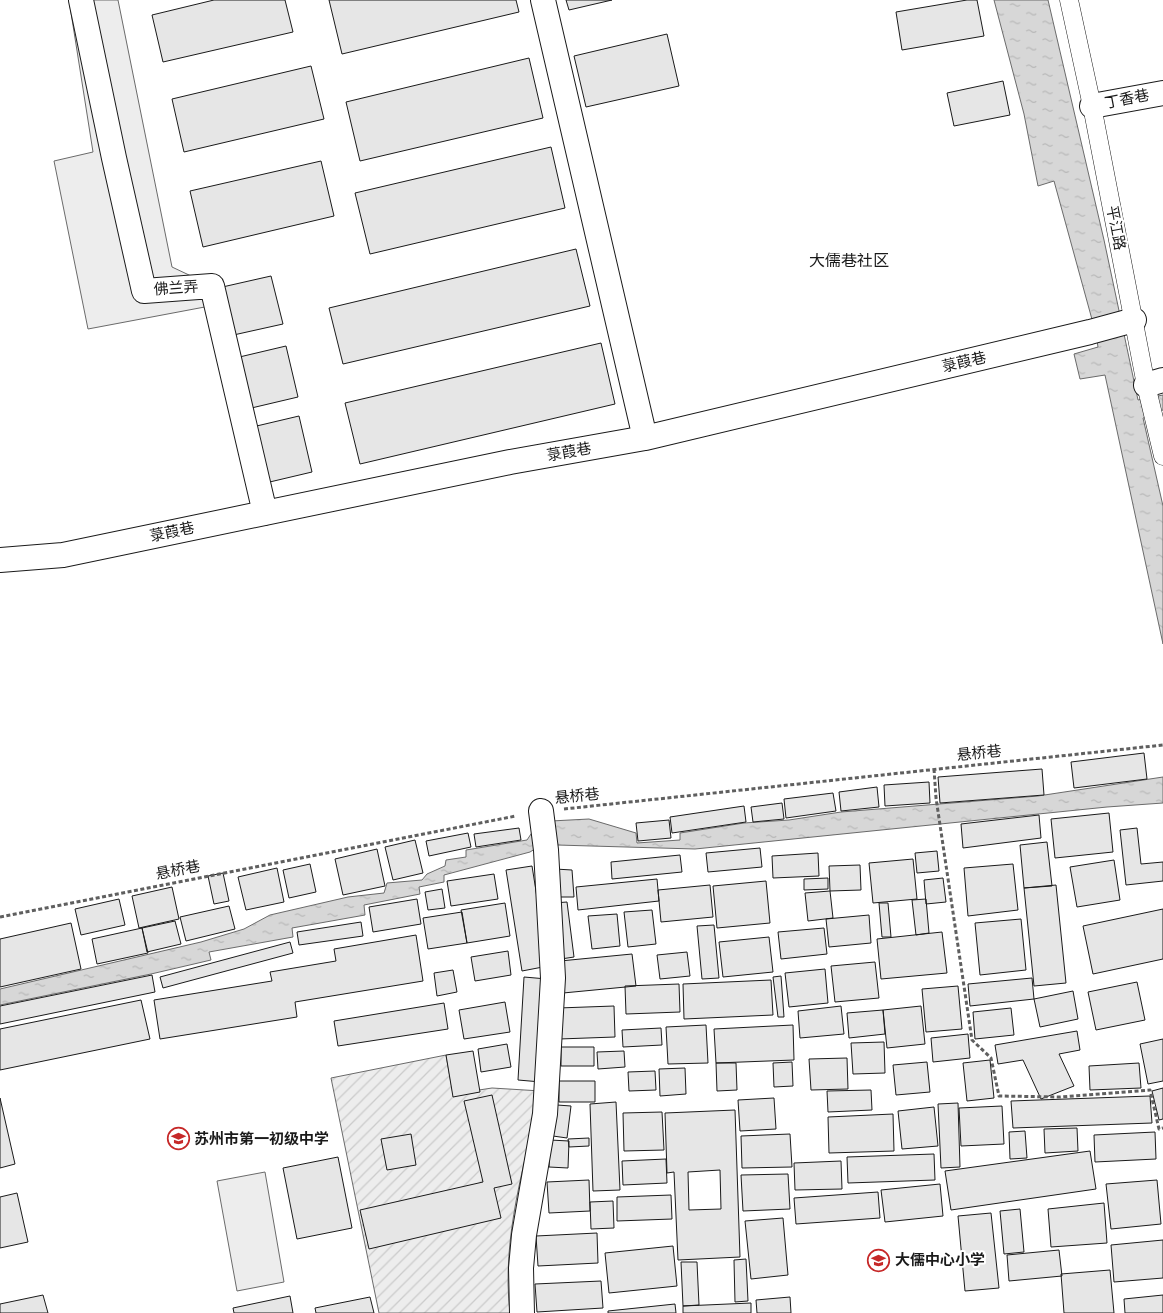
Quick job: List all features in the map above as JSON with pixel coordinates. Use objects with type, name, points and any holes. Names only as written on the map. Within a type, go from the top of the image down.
[{"type":"street","name":"佛兰弄","points":[[82,0],[114,158],[144,291],[212,286],[266,513]]},
{"type":"street","points":[[543,0],[645,438]]},
{"type":"street","name":"平江路","points":[[1069,0],[1092,106],[1130,321],[1153,388],[1154,415],[1163,456]]},
{"type":"street","name":"丁香巷","points":[[1092,106],[1163,93]]},
{"type":"street","name":"菉葭巷","points":[[0,560],[63,554],[510,462],[645,438],[1130,321]]},
{"type":"street","points":[[522,1313],[521,1268],[524,1235],[545,1114],[553,978],[546,850],[542,815]]},
{"type":"path","name":"悬桥巷","points":[[0,917],[542,815],[934,769],[1163,746]]},
{"type":"path","points":[[934,769],[936,798],[972,1040],[991,1058],[999,1096],[1060,1097],[1150,1090],[1159,1129],[1163,1128]]},
{"type":"shaded area","points":[[69,0],[118,0],[172,267],[206,283],[210,306],[88,329],[54,161],[93,152]]},
{"type":"shaded area","points":[[446,1055],[453,1094],[492,1088],[541,1091],[516,1201],[512,1229],[508,1285],[510,1313],[379,1313],[331,1078]]},
{"type":"shaded area","points":[[265,1172],[284,1282],[237,1291],[217,1181]]},
{"type":"water","points":[[994,0],[1048,0],[1104,240],[1138,400],[1163,395],[1163,410],[1143,418],[1163,506],[1163,644],[1105,375],[1080,379],[1074,354],[1098,347],[1096,334],[1054,181],[1038,186],[1024,114]]},
{"type":"water","points":[[1163,777],[1163,803],[695,849],[557,845],[538,847],[530,852],[444,875],[444,882],[419,887],[420,894],[364,905],[365,915],[292,928],[293,937],[209,952],[211,960],[0,1005],[0,989],[201,942],[244,929],[270,915],[348,897],[384,893],[387,883],[422,880],[427,874],[445,866],[446,860],[466,857],[466,850],[527,840],[537,825],[551,821],[589,819],[636,833],[637,843],[680,840],[680,833],[744,823],[789,820],[841,812],[1038,796]]},
{"type":"building","points":[[214,0],[285,0],[293,32],[163,62],[152,15]]},
{"type":"building","points":[[329,0],[516,0],[519,12],[342,54]]},
{"type":"building","points":[[566,0],[612,0],[569,10]]},
{"type":"building","points":[[977,0],[984,36],[902,50],[896,12]]},
{"type":"building","points":[[667,34],[679,86],[586,107],[574,56]]},
{"type":"building","points":[[529,58],[543,118],[360,161],[346,102]]},
{"type":"building","points":[[311,66],[324,119],[184,152],[172,99]]},
{"type":"building","points":[[1003,81],[1010,115],[954,126],[947,93]]},
{"type":"building","points":[[551,147],[565,208],[370,254],[355,193]]},
{"type":"building","points":[[321,161],[334,216],[203,247],[190,191]]},
{"type":"building","points":[[576,249],[590,306],[343,364],[329,308]]},
{"type":"building","points":[[271,276],[283,324],[229,336],[218,288]]},
{"type":"building","points":[[601,343],[615,404],[360,464],[345,403]]},
{"type":"building","points":[[286,346],[298,397],[243,410],[231,359]]},
{"type":"building","points":[[299,416],[312,472],[257,485],[244,429]]},
{"type":"building","points":[[1144,753],[1147,779],[1074,788],[1071,762]]},
{"type":"building","points":[[1042,769],[1044,795],[940,803],[938,777]]},
{"type":"building","points":[[929,782],[930,803],[885,806],[884,785]]},
{"type":"building","points":[[877,787],[879,807],[841,811],[839,792]]},
{"type":"building","points":[[833,793],[836,811],[786,818],[784,799]]},
{"type":"building","points":[[782,803],[784,819],[753,822],[751,807]]},
{"type":"building","points":[[744,806],[746,822],[672,833],[670,817]]},
{"type":"building","points":[[1109,813],[1113,852],[1055,858],[1051,819]]},
{"type":"building","points":[[1039,815],[1041,838],[963,848],[961,824]]},
{"type":"building","points":[[669,820],[671,838],[638,841],[636,823]]},
{"type":"building","points":[[519,828],[521,840],[476,847],[474,834]]},
{"type":"building","points":[[1137,828],[1141,864],[1163,862],[1163,881],[1126,885],[1120,830]]},
{"type":"building","points":[[468,833],[471,847],[429,856],[426,841]]},
{"type":"building","points":[[415,840],[423,873],[393,880],[385,847]]},
{"type":"building","points":[[1047,842],[1052,886],[1024,888],[1020,845]]},
{"type":"building","points":[[760,848],[762,867],[708,872],[706,853]]},
{"type":"building","points":[[377,849],[385,886],[343,895],[335,859]]},
{"type":"building","points":[[937,851],[939,871],[917,873],[915,853]]},
{"type":"building","points":[[818,853],[819,876],[773,878],[772,856]]},
{"type":"building","points":[[680,855],[682,872],[612,879],[611,862]]},
{"type":"building","points":[[913,859],[917,899],[873,903],[869,863]]},
{"type":"building","points":[[1114,860],[1120,900],[1077,907],[1070,867]]},
{"type":"building","points":[[310,864],[316,892],[289,898],[283,870]]},
{"type":"building","points":[[1013,864],[1018,910],[968,916],[964,868]]},
{"type":"building","points":[[860,865],[861,890],[830,891],[829,866]]},
{"type":"building","points":[[532,866],[548,966],[522,971],[506,870]]},
{"type":"building","points":[[277,868],[284,902],[246,910],[238,877]]},
{"type":"building","points":[[555,869],[572,870],[574,897],[554,897]]},
{"type":"building","points":[[223,873],[229,901],[214,904],[208,876]]},
{"type":"building","points":[[494,874],[498,899],[451,906],[447,881]]},
{"type":"building","points":[[828,878],[828,889],[804,890],[804,879]]},
{"type":"building","points":[[943,878],[946,902],[926,904],[924,880]]},
{"type":"building","points":[[657,879],[659,901],[578,910],[576,887]]},
{"type":"building","points":[[766,881],[770,923],[717,928],[713,886]]},
{"type":"building","points":[[710,885],[713,917],[661,922],[658,890]]},
{"type":"building","points":[[1056,885],[1066,983],[1034,986],[1024,888]]},
{"type":"building","points":[[172,887],[179,919],[139,928],[132,896]]},
{"type":"building","points":[[442,889],[445,908],[428,910],[425,892]]},
{"type":"building","points":[[830,891],[833,918],[808,921],[805,893]]},
{"type":"building","points":[[119,899],[125,925],[81,935],[75,909]]},
{"type":"building","points":[[417,899],[421,924],[373,932],[369,907]]},
{"type":"building","points":[[926,899],[929,933],[916,935],[912,900]]},
{"type":"building","points":[[567,902],[574,957],[561,959],[554,903]]},
{"type":"building","points":[[505,903],[510,936],[467,943],[461,910]]},
{"type":"building","points":[[879,903],[888,903],[891,937],[882,937]]},
{"type":"building","points":[[229,906],[235,929],[186,941],[180,917]]},
{"type":"building","points":[[1163,909],[1163,959],[1093,974],[1083,926]]},
{"type":"building","points":[[652,910],[656,944],[628,947],[624,912]]},
{"type":"building","points":[[462,912],[467,943],[428,949],[423,918]]},
{"type":"building","points":[[617,914],[620,946],[592,949],[588,916]]},
{"type":"building","points":[[869,915],[871,943],[829,947],[826,919]]},
{"type":"building","points":[[1021,919],[1026,970],[980,975],[975,923]]},
{"type":"building","points":[[175,921],[181,944],[147,952],[142,928]]},
{"type":"building","points":[[361,922],[363,936],[299,945],[297,932]]},
{"type":"building","points":[[71,923],[81,969],[0,987],[0,939]]},
{"type":"building","points":[[714,925],[719,978],[702,979],[697,926]]},
{"type":"building","points":[[142,928],[148,953],[97,964],[92,939]]},
{"type":"building","points":[[824,928],[827,954],[781,959],[778,932]]},
{"type":"building","points":[[942,932],[947,973],[881,979],[877,939]]},
{"type":"building","points":[[416,935],[423,981],[295,1002],[297,1017],[160,1039],[154,1000],[272,981],[270,972],[336,961],[334,949]]},
{"type":"building","points":[[769,937],[773,972],[723,977],[719,942]]},
{"type":"building","points":[[290,942],[293,953],[163,988],[160,977]]},
{"type":"building","points":[[508,951],[511,975],[475,981],[471,957]]},
{"type":"building","points":[[687,952],[690,976],[660,979],[657,955]]},
{"type":"building","points":[[632,954],[636,986],[563,993],[560,961]]},
{"type":"building","points":[[875,962],[879,998],[835,1002],[831,966]]},
{"type":"building","points":[[825,969],[828,1003],[789,1007],[785,973]]},
{"type":"building","points":[[453,970],[457,992],[437,996],[434,973]]},
{"type":"building","points":[[152,975],[155,992],[0,1024],[0,1006]]},
{"type":"building","points":[[781,976],[784,1017],[778,1017],[773,977]]},
{"type":"building","points":[[524,977],[547,979],[541,1082],[518,1080]]},
{"type":"building","points":[[1032,978],[1034,999],[970,1006],[968,984]]},
{"type":"building","points":[[771,980],[773,1015],[684,1019],[683,984]]},
{"type":"building","points":[[1137,982],[1145,1020],[1096,1030],[1088,992]]},
{"type":"building","points":[[679,984],[680,1012],[626,1014],[625,986]]},
{"type":"building","points":[[958,986],[962,1029],[926,1032],[922,989]]},
{"type":"building","points":[[1073,991],[1078,1019],[1040,1027],[1034,999]]},
{"type":"building","points":[[141,1000],[150,1039],[0,1070],[0,1029]]},
{"type":"building","points":[[505,1002],[510,1032],[464,1039],[459,1010]]},
{"type":"building","points":[[444,1003],[448,1029],[338,1046],[334,1021]]},
{"type":"building","points":[[614,1006],[615,1037],[559,1039],[558,1008]]},
{"type":"building","points":[[841,1006],[844,1034],[800,1038],[798,1011]]},
{"type":"building","points":[[921,1006],[925,1044],[887,1048],[883,1010]]},
{"type":"building","points":[[1011,1008],[1014,1035],[975,1039],[973,1012]]},
{"type":"building","points":[[883,1010],[885,1034],[849,1038],[847,1013]]},
{"type":"building","points":[[706,1025],[708,1063],[668,1064],[666,1027]]},
{"type":"building","points":[[793,1025],[794,1060],[716,1063],[714,1029]]},
{"type":"building","points":[[661,1028],[662,1045],[623,1047],[622,1030]]},
{"type":"building","points":[[1077,1031],[1080,1050],[1059,1054],[1074,1086],[1041,1099],[1023,1060],[998,1064],[995,1045]]},
{"type":"building","points":[[968,1034],[970,1058],[933,1062],[931,1038]]},
{"type":"building","points":[[1163,1039],[1163,1081],[1148,1084],[1140,1044]]},
{"type":"building","points":[[884,1042],[885,1073],[853,1074],[851,1043]]},
{"type":"building","points":[[507,1044],[511,1067],[481,1072],[478,1049]]},
{"type":"building","points":[[561,1047],[594,1047],[594,1066],[561,1066]]},
{"type":"building","points":[[473,1051],[480,1092],[453,1097],[446,1055]]},
{"type":"building","points":[[624,1051],[625,1067],[598,1069],[597,1052]]},
{"type":"building","points":[[847,1058],[848,1089],[811,1090],[809,1059]]},
{"type":"building","points":[[990,1060],[994,1098],[967,1101],[963,1063]]},
{"type":"building","points":[[792,1062],[793,1086],[774,1087],[773,1063]]},
{"type":"building","points":[[927,1062],[930,1092],[896,1095],[893,1065]]},
{"type":"building","points":[[716,1063],[736,1063],[737,1090],[717,1091]]},
{"type":"building","points":[[1139,1063],[1141,1088],[1090,1090],[1089,1066]]},
{"type":"building","points":[[685,1068],[686,1094],[660,1096],[659,1069]]},
{"type":"building","points":[[655,1071],[656,1090],[629,1091],[628,1072]]},
{"type":"building","points":[[559,1081],[595,1081],[595,1102],[559,1102]]},
{"type":"building","points":[[1163,1088],[1163,1119],[1159,1120],[1152,1091]]},
{"type":"building","points":[[871,1090],[872,1110],[828,1112],[827,1091]]},
{"type":"building","points":[[492,1095],[512,1184],[494,1188],[501,1218],[369,1249],[360,1210],[483,1182],[464,1101]]},
{"type":"building","points":[[1150,1096],[1152,1123],[1013,1128],[1011,1101]]},
{"type":"building","points":[[0,1098],[15,1164],[0,1168]]},
{"type":"building","points":[[774,1098],[776,1129],[740,1131],[738,1100]]},
{"type":"building","points":[[616,1102],[620,1190],[593,1191],[590,1104]]},
{"type":"building","points":[[958,1103],[960,1167],[941,1168],[938,1104]]},
{"type":"building","points":[[557,1105],[571,1106],[567,1138],[553,1136]]},
{"type":"building","points":[[1002,1106],[1004,1144],[961,1146],[959,1108]]},
{"type":"building","points":[[934,1107],[938,1146],[902,1149],[898,1111]]},
{"type":"building","points":[[735,1110],[740,1257],[678,1260],[674,1172],[667,1173],[665,1113]],"holes":[[[720,1170],[721,1209],[689,1210],[688,1172]]]},
{"type":"building","points":[[662,1112],[664,1150],[624,1151],[623,1113]]},
{"type":"building","points":[[893,1114],[894,1151],[829,1153],[828,1117]]},
{"type":"building","points":[[1077,1128],[1078,1151],[1045,1153],[1044,1129]]},
{"type":"building","points":[[1025,1131],[1027,1158],[1010,1159],[1009,1132]]},
{"type":"building","points":[[1155,1132],[1156,1159],[1095,1162],[1094,1135]]},
{"type":"building","points":[[411,1134],[416,1165],[387,1170],[381,1139]]},
{"type":"building","points":[[790,1134],[792,1167],[742,1168],[741,1136]]},
{"type":"building","points":[[589,1138],[589,1146],[569,1147],[568,1139]]},
{"type":"building","points":[[550,1140],[569,1141],[568,1168],[549,1167]]},
{"type":"building","points":[[1090,1151],[1096,1189],[951,1210],[945,1171]]},
{"type":"building","points":[[934,1154],[935,1180],[848,1183],[847,1157]]},
{"type":"building","points":[[338,1157],[352,1228],[297,1239],[283,1168]]},
{"type":"building","points":[[666,1159],[667,1183],[623,1185],[622,1161]]},
{"type":"building","points":[[841,1161],[842,1189],[795,1190],[794,1163]]},
{"type":"building","points":[[788,1174],[790,1209],[743,1211],[741,1175]]},
{"type":"building","points":[[589,1180],[590,1211],[549,1213],[547,1182]]},
{"type":"building","points":[[1157,1180],[1161,1224],[1111,1229],[1106,1184]]},
{"type":"building","points":[[940,1184],[943,1216],[885,1222],[881,1190]]},
{"type":"building","points":[[878,1192],[880,1218],[796,1224],[794,1198]]},
{"type":"building","points":[[17,1193],[28,1242],[0,1248],[0,1197]]},
{"type":"building","points":[[671,1195],[672,1219],[617,1221],[617,1197]]},
{"type":"building","points":[[613,1201],[614,1228],[591,1229],[590,1202]]},
{"type":"building","points":[[1104,1203],[1107,1243],[1051,1247],[1048,1209]]},
{"type":"building","points":[[1020,1209],[1024,1252],[1004,1254],[1000,1211]]},
{"type":"building","points":[[991,1213],[999,1288],[965,1291],[958,1216]]},
{"type":"building","points":[[783,1218],[788,1275],[751,1279],[745,1221]]},
{"type":"building","points":[[597,1233],[598,1263],[538,1266],[536,1236]]},
{"type":"building","points":[[1163,1240],[1163,1278],[1114,1282],[1111,1245]]},
{"type":"building","points":[[673,1246],[677,1286],[609,1293],[605,1253]]},
{"type":"building","points":[[1059,1250],[1062,1276],[1009,1281],[1007,1255]]},
{"type":"building","points":[[746,1259],[748,1301],[735,1302],[734,1260]]},
{"type":"building","points":[[681,1262],[697,1262],[699,1305],[683,1306]]},
{"type":"building","points":[[1110,1270],[1114,1313],[1064,1313],[1061,1274]]},
{"type":"building","points":[[601,1281],[603,1308],[537,1312],[535,1284]]},
{"type":"building","points":[[43,1295],[48,1313],[0,1313],[0,1304]]},
{"type":"building","points":[[1163,1295],[1163,1313],[1125,1313],[1124,1299]]},
{"type":"building","points":[[290,1296],[293,1313],[234,1313],[233,1308]]},
{"type":"building","points":[[370,1297],[374,1313],[316,1313],[315,1308]]},
{"type":"building","points":[[790,1297],[791,1313],[757,1313],[756,1300]]},
{"type":"building","points":[[751,1303],[751,1313],[683,1313],[683,1306]]},
{"type":"building","points":[[675,1304],[676,1313],[608,1313],[608,1311]]},
{"type":"place","name":"苏州市第一初级中学","points":[[178,1139]]},
{"type":"place","name":"大儒中心小学","points":[[879,1260]]},
{"type":"district","name":"大儒巷社区","points":[[849,260]]}]
